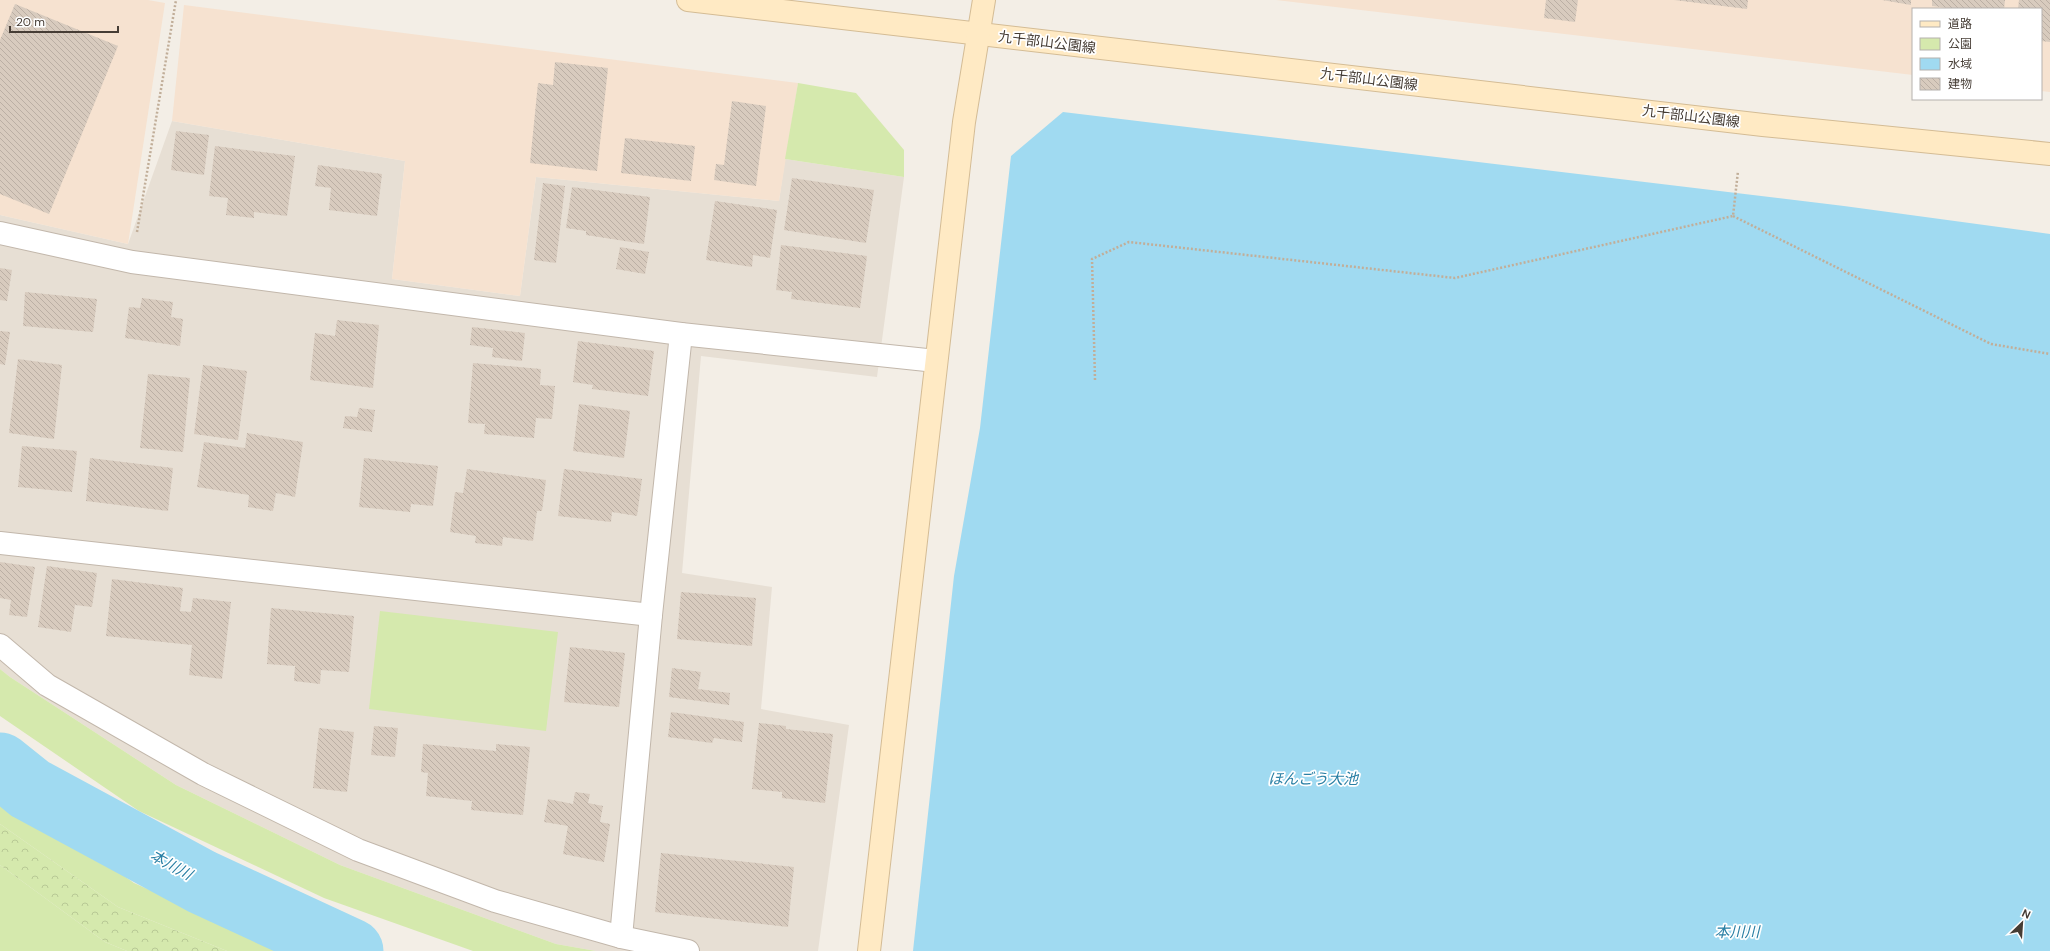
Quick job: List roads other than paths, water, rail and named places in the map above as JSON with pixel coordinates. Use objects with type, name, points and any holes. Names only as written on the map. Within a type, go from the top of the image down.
[{"type":"main road","name":"九千部山公園線","points":[[688,0],[1763,125],[2050,154]]},
{"type":"main road","points":[[869,951],[964,122],[984,0]]},
{"type":"street","points":[[0,232],[132,262],[681,334],[936,361]]},
{"type":"street","points":[[621,937],[651,614],[681,334]]},
{"type":"street","points":[[0,543],[651,614]]},
{"type":"street","points":[[0,645],[48,685],[203,774],[358,850],[496,901],[621,937],[688,951]]},
{"type":"water","name":"ほんごう大池","points":[[1063,112],[1844,206],[2050,234],[2050,951],[913,951],[954,576],[980,428],[1011,156]]},
{"type":"waterway","name":"本川川","points":[[0,765],[30,789],[202,882],[351,951]]}]
